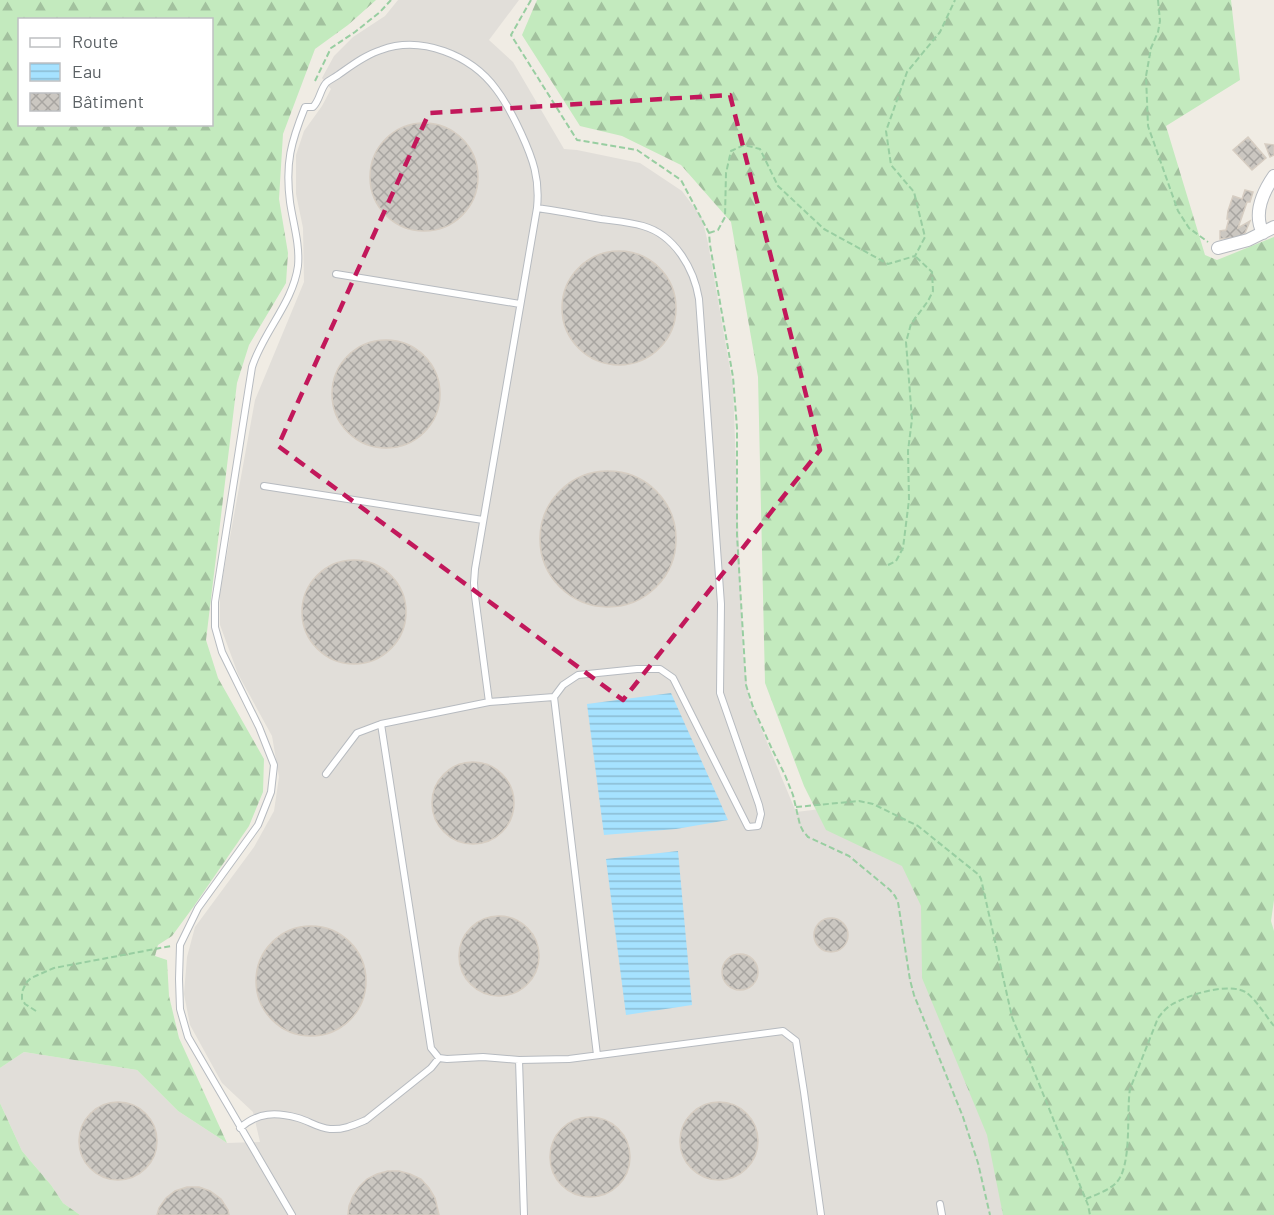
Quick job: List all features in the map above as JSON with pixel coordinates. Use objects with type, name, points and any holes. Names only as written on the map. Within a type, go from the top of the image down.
[{"type":"street","points":[[1218,248],[1233,245],[1268,230],[1258,222],[1258,211],[1274,176]]},
{"type":"lane","points":[[292,1215],[188,1037],[180,1009],[180,945],[198,908],[258,825],[271,792],[274,765],[259,727],[222,652],[215,627],[215,602],[252,367],[257,353],[291,290],[298,265],[297,236],[290,204],[288,168],[292,140],[305,107],[313,107],[317,103],[326,83],[364,58],[397,46],[411,45],[456,56],[495,87],[530,153],[539,191],[474,583],[489,702]]},
{"type":"lane","points":[[537,208],[644,226],[667,240],[678,251],[686,261],[697,286],[721,604],[720,693],[761,814],[758,826],[748,827],[673,678],[660,669],[578,675],[563,685],[554,697],[597,1054]]},
{"type":"lane","points":[[336,274],[520,304]]},
{"type":"lane","points":[[264,486],[483,520]]},
{"type":"lane","points":[[326,774],[357,733],[381,724],[489,702],[554,697]]},
{"type":"lane","points":[[381,724],[431,1048],[439,1058],[569,1059],[783,1031],[796,1041],[820,1215]]},
{"type":"lane","points":[[240,1128],[249,1120],[266,1114],[298,1118],[329,1129],[355,1125],[366,1120],[431,1068],[439,1058]]},
{"type":"lane","points":[[519,1060],[524,1215]]},
{"type":"lane","points":[[940,1204],[942,1215]]},
{"type":"path","points":[[318,73],[331,48],[355,33],[391,0]]},
{"type":"path","points":[[531,0],[511,35],[577,141],[638,150],[681,180],[709,233],[733,376],[737,428],[737,535],[746,685],[753,706],[793,795],[800,825],[808,837],[849,856],[890,890],[898,902],[914,995],[963,1117],[978,1163],[990,1215]]},
{"type":"path","points":[[709,233],[718,230],[725,217],[726,173],[731,151],[744,145],[760,149],[778,186],[824,229],[888,264],[915,256],[925,237],[914,192],[891,165],[886,131],[907,72],[940,32],[955,0]]},
{"type":"path","points":[[1158,0],[1160,21],[1151,48],[1146,76],[1148,126],[1178,211],[1189,228],[1218,248]]},
{"type":"path","points":[[888,565],[896,561],[903,548],[909,500],[908,451],[912,419],[906,342],[911,324],[933,291],[932,272],[915,256]]},
{"type":"path","points":[[796,807],[859,801],[873,804],[918,826],[979,875],[1012,1017],[1086,1199],[1090,1215]]},
{"type":"path","points":[[36,1011],[25,1004],[22,999],[22,992],[31,978],[54,968],[180,945]]},
{"type":"path","points":[[1086,1199],[1113,1186],[1118,1180],[1125,1161],[1129,1131],[1130,1089],[1158,1018],[1165,1010],[1172,1004],[1200,993],[1228,988],[1238,989],[1248,994],[1274,1026]]},
{"type":"highlighted area","points":[[730,95],[820,450],[623,700],[278,446],[429,113]]},
{"type":"shaded area","points":[[398,0],[519,0],[489,40],[513,62],[564,149],[640,163],[682,191],[702,218],[733,386],[743,654],[749,699],[796,812],[862,804],[914,828],[1070,1215],[80,1215],[63,1203],[22,1151],[0,1103],[0,1068],[24,1052],[137,1070],[178,1111],[227,1143],[260,1142],[253,1112],[222,1083],[190,1025],[184,994],[187,957],[195,927],[254,847],[274,811],[279,777],[272,736],[238,674],[220,625],[220,592],[255,400],[304,282],[303,228],[296,194],[296,155],[304,131],[331,89],[322,78],[334,56],[353,37],[385,16]]},
{"type":"green space","points":[[0,0],[376,0],[348,25],[315,49],[283,134],[279,199],[288,253],[286,283],[249,345],[237,383],[206,640],[218,678],[264,759],[263,792],[249,826],[172,936],[158,945],[155,956],[167,960],[169,996],[179,1038],[227,1143],[178,1111],[137,1070],[24,1052],[0,1068]]},
{"type":"green space","points":[[537,0],[1231,0],[1240,80],[1166,126],[1205,255],[1217,260],[1274,237],[1274,900],[1271,921],[1274,931],[1274,1215],[1003,1215],[987,1135],[922,978],[921,906],[902,866],[826,830],[804,786],[765,683],[758,377],[731,222],[681,165],[622,136],[580,126],[522,35]]},
{"type":"green space","points":[[0,1103],[22,1151],[63,1203],[80,1215],[0,1215]]},
{"type":"water","points":[[671,693],[728,820],[676,829],[604,835],[587,704]]},
{"type":"water","points":[[678,851],[692,1005],[626,1015],[606,859]]},
{"type":"building","points":[[424,123],[445,127],[462,139],[474,156],[478,177],[474,198],[462,215],[445,227],[424,231],[403,227],[386,215],[374,198],[370,177],[374,156],[386,139],[403,127]]},
{"type":"building","points":[[1248,137],[1266,158],[1252,170],[1233,150]]},
{"type":"building","points":[[1265,144],[1274,145],[1274,155],[1270,157]]},
{"type":"building","points":[[1245,190],[1253,192],[1238,228],[1250,221],[1245,233],[1239,237],[1220,239],[1220,231],[1226,230],[1229,219],[1227,219],[1228,211],[1233,196],[1242,199]]},
{"type":"building","points":[[619,251],[641,256],[659,268],[671,286],[676,308],[671,330],[659,348],[641,360],[619,365],[597,360],[579,348],[567,330],[562,308],[567,286],[579,268],[597,256]]},
{"type":"building","points":[[386,340],[407,344],[424,356],[436,373],[440,394],[436,415],[424,432],[407,444],[386,448],[365,444],[348,432],[336,415],[332,394],[336,373],[348,356],[365,344]]},
{"type":"building","points":[[608,471],[634,476],[656,491],[671,513],[676,539],[671,565],[656,587],[634,602],[608,607],[582,602],[560,587],[545,565],[540,539],[545,513],[560,491],[582,476]]},
{"type":"building","points":[[354,560],[374,564],[391,575],[402,592],[406,612],[402,632],[391,649],[374,660],[354,664],[334,660],[317,649],[306,632],[302,612],[306,592],[317,575],[334,564]]},
{"type":"building","points":[[473,762],[489,765],[502,774],[511,787],[514,803],[511,819],[502,832],[489,841],[473,844],[457,841],[444,832],[435,819],[432,803],[435,787],[444,774],[457,765]]},
{"type":"building","points":[[499,916],[514,919],[527,928],[536,941],[539,956],[536,971],[527,984],[514,993],[499,996],[484,993],[471,984],[462,971],[459,956],[462,941],[471,928],[484,919]]},
{"type":"building","points":[[831,918],[843,923],[848,935],[843,947],[831,952],[819,947],[814,935],[819,923]]},
{"type":"building","points":[[311,926],[332,930],[350,942],[362,960],[366,981],[362,1002],[350,1020],[332,1032],[311,1036],[290,1032],[272,1020],[260,1002],[256,981],[260,960],[272,942],[290,930]]},
{"type":"building","points":[[740,954],[753,959],[758,972],[753,985],[740,990],[727,985],[722,972],[727,959]]},
{"type":"building","points":[[118,1102],[133,1105],[145,1114],[154,1126],[157,1141],[154,1156],[145,1168],[133,1177],[118,1180],[103,1177],[91,1168],[82,1156],[79,1141],[82,1126],[91,1114],[103,1105]]},
{"type":"building","points":[[719,1102],[734,1105],[747,1113],[755,1126],[758,1141],[755,1156],[747,1169],[734,1177],[719,1180],[704,1177],[691,1169],[683,1156],[680,1141],[683,1126],[691,1113],[704,1105]]},
{"type":"building","points":[[590,1117],[605,1120],[618,1129],[627,1142],[630,1157],[627,1172],[618,1185],[605,1194],[590,1197],[575,1194],[562,1185],[553,1172],[550,1157],[553,1142],[562,1129],[575,1120]]},
{"type":"building","points":[[388,1171],[399,1171],[421,1179],[435,1198],[439,1215],[348,1215],[349,1206],[359,1187],[367,1179]]},
{"type":"building","points":[[187,1187],[199,1187],[210,1191],[221,1199],[229,1215],[157,1215],[166,1198],[175,1191]]}]
